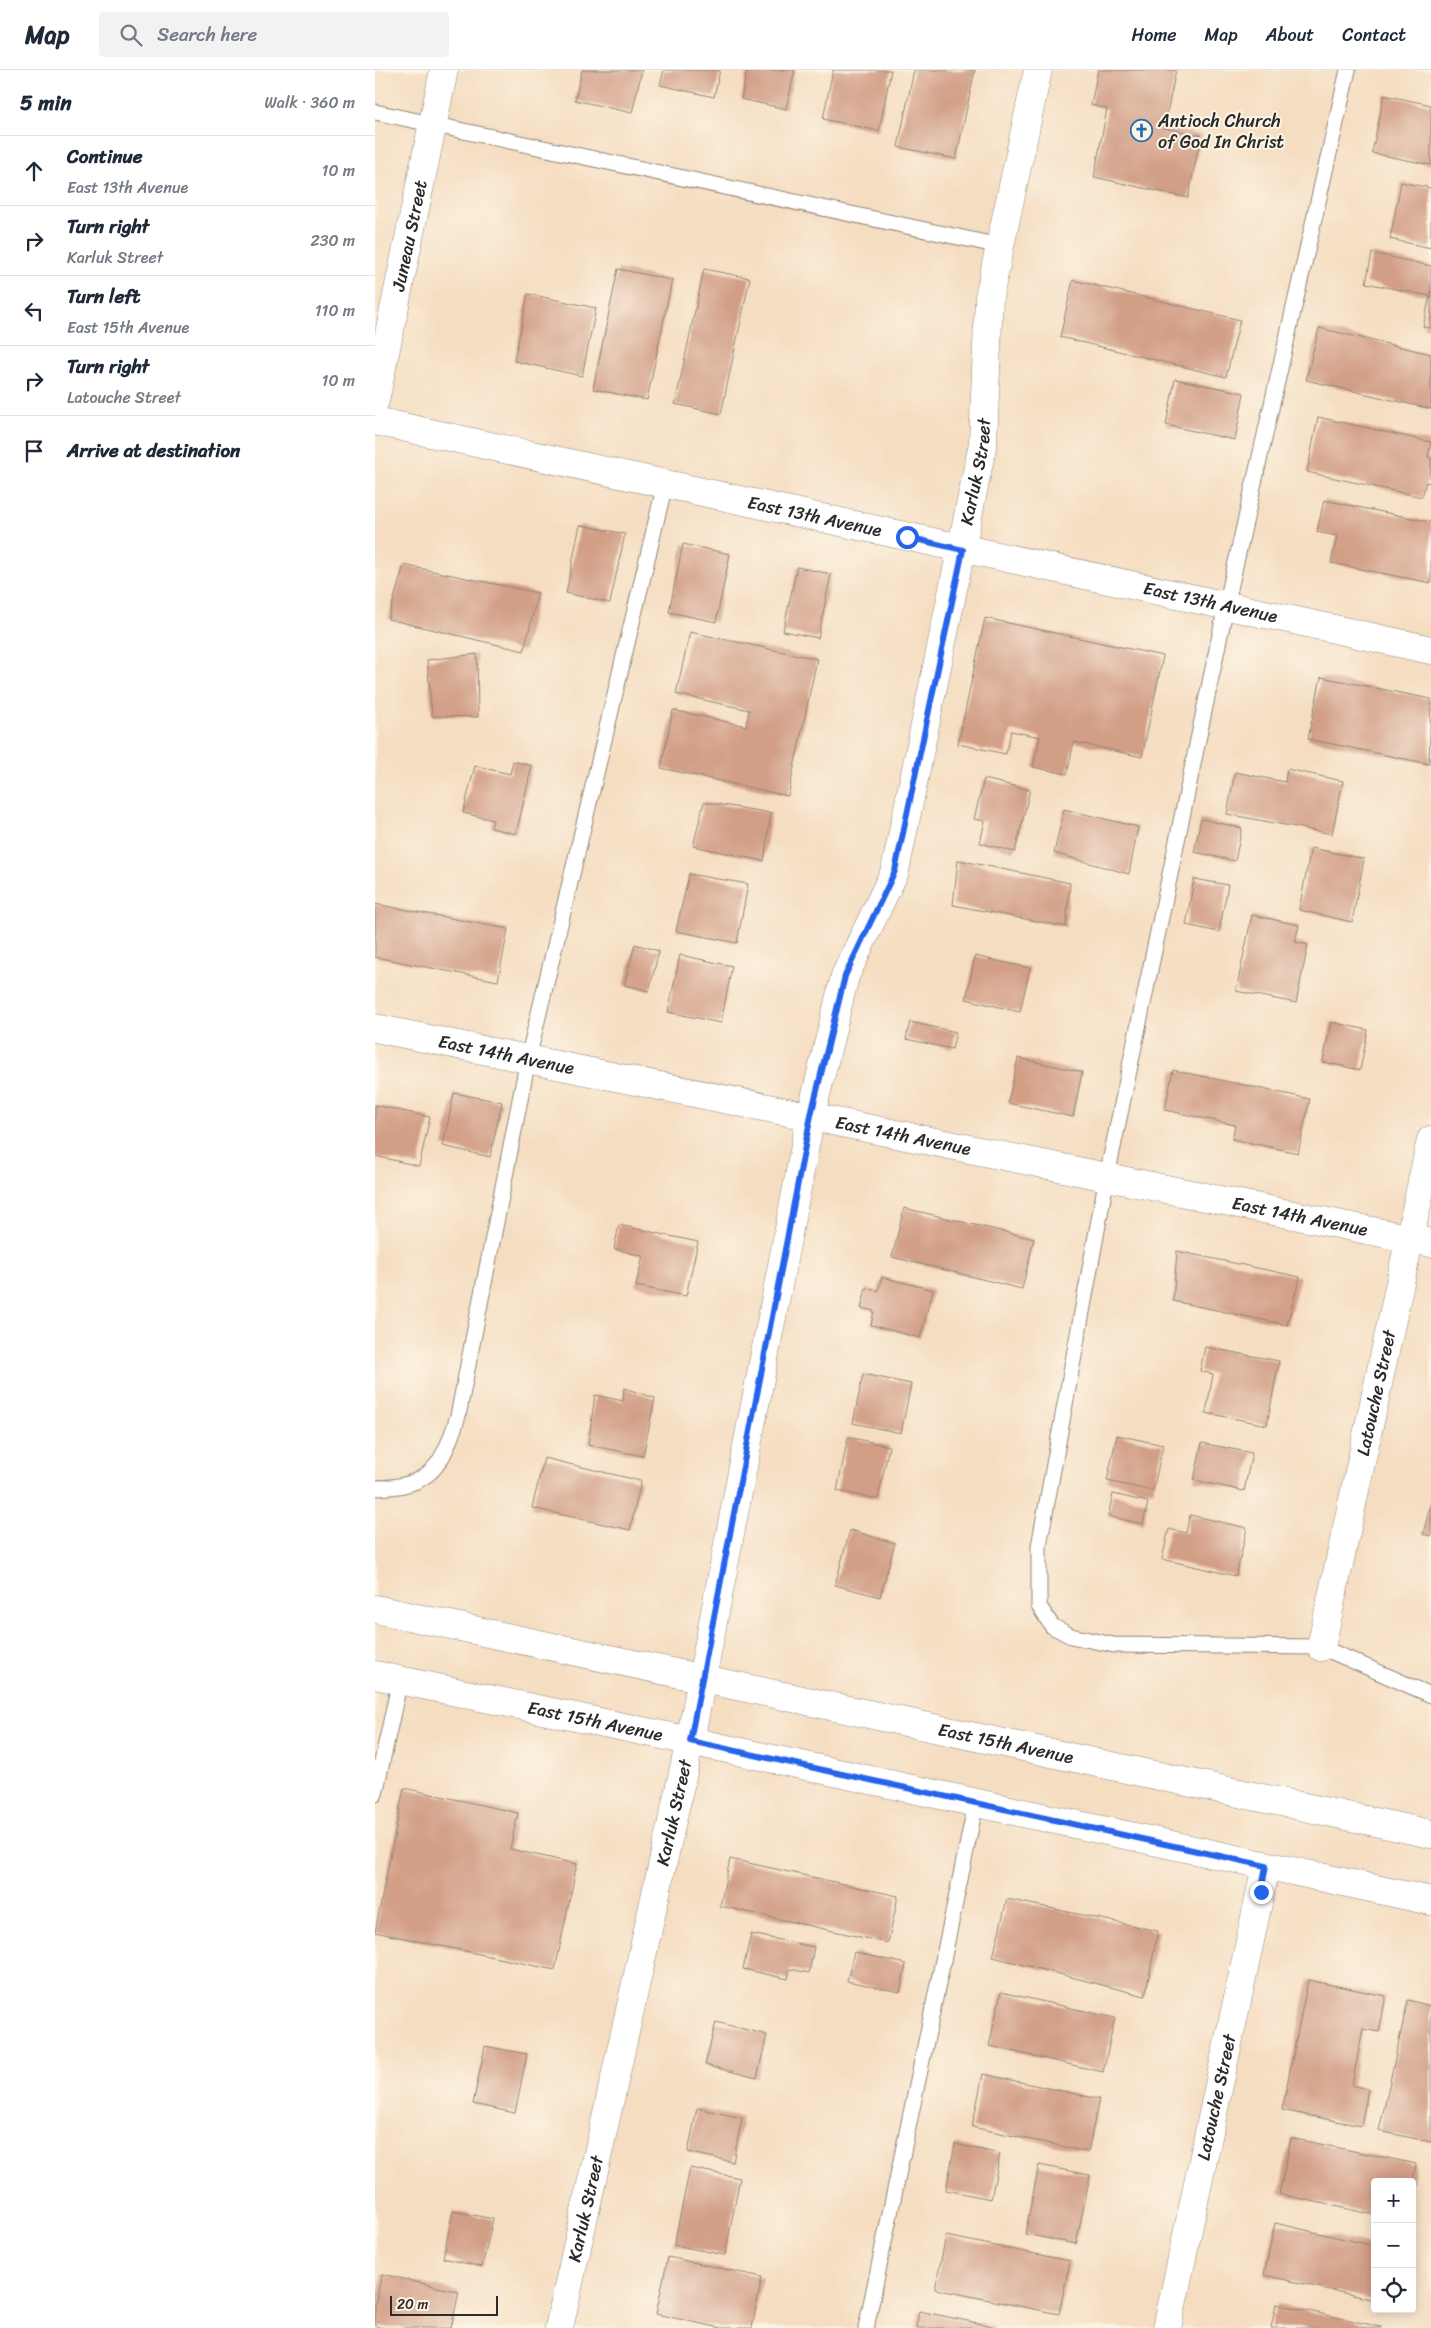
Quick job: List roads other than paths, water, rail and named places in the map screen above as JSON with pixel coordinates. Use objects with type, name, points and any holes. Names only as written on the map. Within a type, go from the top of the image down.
[{"type":"street","name":"Juneau Street","points":[[375,401],[443,70]]},
{"type":"street","name":"Karluk Street","points":[[559,2328],[690,1741],[811,1115],[845,976],[895,871],[963,550],[983,442],[989,297],[1038,70]]},
{"type":"street","name":"East 13th Avenue","points":[[375,420],[963,550],[1431,650]]},
{"type":"street","name":"East 14th Avenue","points":[[375,1028],[811,1115],[1420,1241]]},
{"type":"street","name":"Latouche Street","points":[[1321,1647],[1420,1241],[1431,1140]]},
{"type":"street","name":"East 15th Avenue","points":[[375,1609],[1431,1834]]},
{"type":"street","name":"East 15th Avenue","points":[[387,1678],[690,1741],[1431,1901]]},
{"type":"street","name":"Latouche Street","points":[[1167,2328],[1266,1866]]},
{"type":"lane","points":[[1348,70],[1226,606],[1107,1176],[1039,1546],[1039,1606],[1052,1626],[1071,1636],[1115,1645],[1321,1647],[1431,1695]]},
{"type":"lane","points":[[375,112],[1000,246]]},
{"type":"lane","points":[[375,1488],[395,1488],[412,1484],[434,1470],[448,1448],[458,1416],[528,1059],[665,484]]},
{"type":"lane","points":[[375,1794],[387,1678]]},
{"type":"lane","points":[[866,2328],[976,1803]]},
{"type":"place","name":"Antioch Church of God In Christ","points":[[1142,131]]}]
